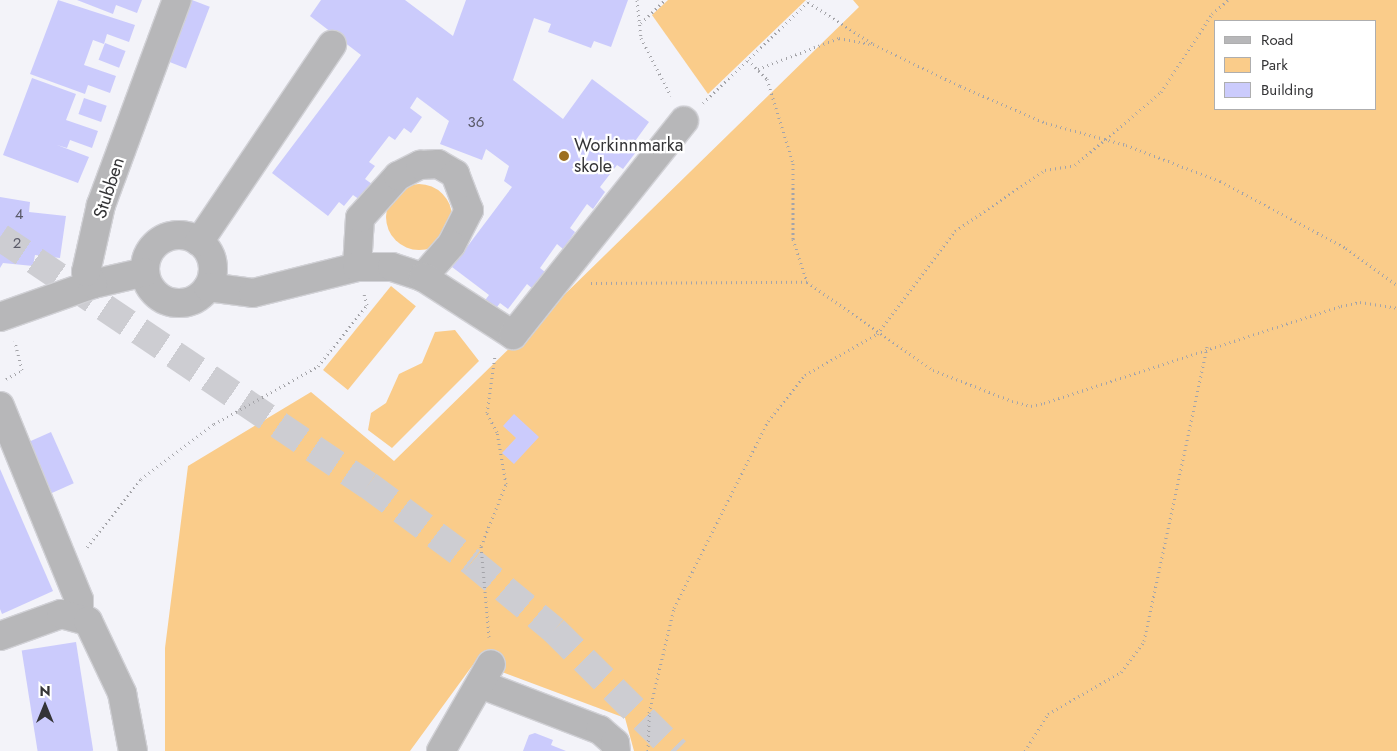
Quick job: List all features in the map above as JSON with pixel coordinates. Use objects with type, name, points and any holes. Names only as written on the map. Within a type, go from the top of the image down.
[{"type":"street","name":"Stubben","points":[[93,284],[86,272],[101,205],[177,0]]},
{"type":"street","points":[[199,242],[332,45]]},
{"type":"street","points":[[208,287],[252,293],[357,267],[392,267],[423,277],[513,336],[558,283],[684,121]]},
{"type":"street","points":[[357,267],[360,218],[398,176],[420,164],[438,164],[455,174],[469,210],[451,245],[423,277]]},
{"type":"street","points":[[178,235],[199,242],[211,258],[208,287],[192,301],[171,302],[153,292],[145,272],[150,251],[162,240],[178,235]]},
{"type":"street","points":[[1,316],[93,284],[145,272]]},
{"type":"street","points":[[0,406],[79,600],[79,616]]},
{"type":"street","points":[[0,636],[61,614],[79,616],[88,621],[122,693],[133,751]]},
{"type":"street","points":[[441,751],[485,674],[600,730],[615,743],[616,751]]},
{"type":"path","points":[[637,0],[641,23],[641,38],[684,121],[809,1],[873,44],[1046,123],[1106,139],[1220,181],[1346,248],[1397,285]]},
{"type":"path","points":[[641,23],[665,0]]},
{"type":"path","points":[[648,751],[649,713],[674,608],[768,421],[806,375],[877,334],[955,231],[1045,170],[1075,164],[1161,92],[1212,14],[1228,0]]},
{"type":"path","points":[[758,69],[839,38],[873,44]]},
{"type":"path","points":[[748,60],[758,69],[773,96],[793,163],[793,239],[807,282],[877,334],[933,370],[1030,406],[1154,369],[1207,347],[1351,303],[1397,308]]},
{"type":"path","points":[[68,571],[141,479],[214,424],[318,366],[367,305],[357,267]]},
{"type":"path","points":[[558,283],[807,282]]},
{"type":"path","points":[[0,382],[22,370],[18,346],[1,316]]},
{"type":"path","points":[[485,674],[481,546],[506,484],[497,432],[487,412],[487,388],[501,328]]},
{"type":"path","points":[[1025,751],[1048,714],[1120,672],[1144,641],[1207,347]]},
{"type":"green space","points":[[668,0],[806,0],[708,94],[652,15]]},
{"type":"green space","points":[[853,0],[1397,0],[1397,751],[634,751],[625,718],[475,662],[410,751],[165,751],[165,648],[188,466],[311,392],[394,461],[859,7]]},
{"type":"green space","points":[[419,184],[431,187],[442,194],[449,205],[452,217],[449,229],[442,240],[431,247],[419,250],[407,247],[396,240],[389,229],[386,217],[389,205],[396,194],[407,187]]},
{"type":"green space","points":[[391,286],[416,306],[348,390],[323,370]]},
{"type":"green space","points":[[455,330],[479,361],[392,448],[368,430],[371,413],[386,403],[399,374],[422,363],[435,332]]},
{"type":"building","points":[[58,0],[135,25],[129,42],[107,34],[104,44],[93,40],[84,65],[116,76],[110,93],[88,85],[85,94],[30,74]]},
{"type":"building","points":[[77,0],[142,0],[137,13],[116,5],[113,14]]},
{"type":"building","points":[[192,0],[210,7],[186,68],[168,62]]},
{"type":"building","name":"Workinnmarka skole","points":[[321,0],[405,0],[453,36],[466,0],[628,0],[611,47],[594,41],[591,48],[548,32],[551,24],[534,18],[513,80],[563,119],[592,79],[649,122],[630,148],[636,152],[623,169],[617,165],[600,187],[605,192],[593,209],[587,204],[570,228],[575,232],[563,249],[557,244],[540,268],[545,272],[533,289],[527,284],[508,309],[500,303],[494,311],[483,303],[489,295],[452,267],[512,187],[504,181],[509,166],[486,149],[482,160],[440,144],[449,121],[417,97],[410,108],[422,117],[411,133],[404,128],[395,140],[389,136],[369,162],[375,166],[365,179],[372,184],[360,200],[353,195],[344,206],[339,202],[328,216],[272,173],[361,55],[310,16]]},
{"type":"building","points":[[105,43],[126,51],[119,68],[99,60]]},
{"type":"building","points":[[32,78],[76,94],[66,120],[98,131],[92,148],[70,140],[67,148],[57,145],[89,157],[78,183],[3,155]]},
{"type":"building","points":[[84,98],[107,106],[101,122],[78,114]]},
{"type":"building","points":[[0,197],[30,202],[29,212],[66,216],[60,258],[35,255],[33,266],[3,263],[0,268]]},
{"type":"building","points":[[514,414],[539,437],[514,464],[502,453],[516,438],[503,426]]},
{"type":"building","points":[[51,432],[74,483],[52,493],[29,442]]},
{"type":"building","points":[[0,469],[53,591],[2,614],[0,609]]},
{"type":"building","points":[[76,642],[93,751],[38,751],[22,651]]},
{"type":"building","points":[[535,733],[553,740],[551,745],[566,751],[523,751],[529,735]]},
{"type":"tunnel","points":[[0,237],[368,485],[472,562],[554,630],[676,751]]},
{"type":"place","name":"Workinnmarka skole","points":[[564,156]]}]
